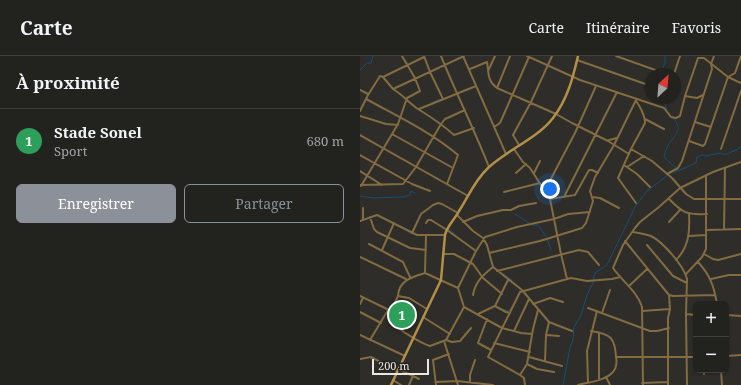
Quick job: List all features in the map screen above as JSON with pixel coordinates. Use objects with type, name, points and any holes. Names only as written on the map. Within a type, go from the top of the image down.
[{"type":"main road","points":[[391,385],[441,280],[445,235],[447,230],[482,173],[546,126],[556,114],[569,88],[578,56]]},
{"type":"street","points":[[402,56],[415,78],[420,91],[407,98],[398,125],[361,185],[402,185],[416,167],[441,124],[445,120],[465,110]]},
{"type":"street","points":[[360,112],[379,76],[382,77],[424,56],[443,99]]},
{"type":"street","points":[[441,56],[457,94],[474,128],[489,167]]},
{"type":"street","points":[[393,89],[464,56],[506,154]]},
{"type":"street","points":[[488,72],[495,56]]},
{"type":"street","points":[[497,88],[510,56]]},
{"type":"street","points":[[494,127],[500,122],[529,56],[547,66],[596,86],[665,109],[671,117],[676,118],[680,116],[698,58],[703,57],[728,77],[741,83]]},
{"type":"street","points":[[519,145],[513,135],[531,102],[552,56]]},
{"type":"street","points":[[616,56],[650,68]]},
{"type":"street","points":[[676,68],[680,56]]},
{"type":"street","points":[[667,174],[679,167],[704,94],[714,56]]},
{"type":"street","points":[[688,141],[704,145],[728,77],[735,73],[741,56]]},
{"type":"street","points":[[577,60],[645,84]]},
{"type":"street","points":[[469,69],[486,62],[491,83],[497,88],[556,114],[614,144],[629,154]]},
{"type":"street","points":[[382,77],[393,89],[407,98],[455,136],[474,128]]},
{"type":"street","points":[[419,109],[476,86]]},
{"type":"street","points":[[545,190],[575,133],[596,86]]},
{"type":"street","points":[[360,90],[368,95]]},
{"type":"street","points":[[721,149],[741,91]]},
{"type":"street","points":[[564,197],[617,92]]},
{"type":"street","points":[[685,96],[697,98],[704,94]]},
{"type":"street","points":[[366,99],[433,137],[459,156],[447,184]]},
{"type":"street","points":[[636,100],[645,119],[645,123],[618,178],[636,203]]},
{"type":"street","points":[[489,253],[557,236],[582,228],[586,223],[593,201],[591,188],[636,100]]},
{"type":"street","points":[[360,116],[386,124],[398,125]]},
{"type":"street","points":[[645,119],[664,129]]},
{"type":"street","points":[[695,122],[711,127]]},
{"type":"street","points":[[392,134],[424,153],[431,155],[454,168]]},
{"type":"street","points":[[360,135],[468,196]]},
{"type":"street","points":[[608,141],[617,138]]},
{"type":"street","points":[[514,149],[534,173],[550,199],[567,279]]},
{"type":"street","points":[[631,149],[644,156],[667,174],[680,188],[694,199],[741,199]]},
{"type":"street","points":[[360,155],[417,187],[430,191]]},
{"type":"street","points":[[627,167],[644,156]]},
{"type":"street","points":[[534,173],[540,161]]},
{"type":"street","points":[[625,241],[669,295],[668,384],[642,384],[641,304],[629,286],[613,268],[625,241],[640,222],[669,199],[680,188],[706,175],[741,162]]},
{"type":"street","points":[[516,173],[526,164]]},
{"type":"street","points":[[624,165],[637,174],[650,187]]},
{"type":"street","points":[[724,229],[725,168]]},
{"type":"street","points":[[550,199],[572,196],[576,194],[589,170],[598,173]]},
{"type":"street","points":[[360,171],[383,186]]},
{"type":"street","points":[[686,274],[698,262],[706,249],[706,175]]},
{"type":"street","points":[[504,192],[540,183]]},
{"type":"street","points":[[592,197],[600,198],[619,208]]},
{"type":"street","points":[[669,199],[680,210],[689,214],[707,214]]},
{"type":"street","points":[[412,233],[420,214],[433,205],[438,203],[442,204],[458,214],[463,222],[483,238],[493,267],[522,290],[549,322],[572,331]]},
{"type":"street","points":[[463,222],[477,216],[503,210],[511,210],[519,206],[536,203]]},
{"type":"street","points":[[363,208],[363,220]]},
{"type":"street","points":[[669,222],[680,210]]},
{"type":"street","points":[[445,341],[464,307],[458,288],[483,238],[517,227],[554,219],[568,214],[590,212]]},
{"type":"street","points":[[676,260],[684,251],[689,236],[689,214]]},
{"type":"street","points":[[360,221],[377,216],[417,235],[445,235]]},
{"type":"street","points":[[370,217],[375,231],[410,248],[426,250]]},
{"type":"street","points":[[426,223],[430,220],[447,230],[476,251]]},
{"type":"street","points":[[382,250],[394,223]]},
{"type":"street","points":[[706,230],[741,229]]},
{"type":"street","points":[[633,232],[646,234],[656,240],[676,260],[686,274],[687,385]]},
{"type":"street","points":[[425,273],[426,235]]},
{"type":"street","points":[[689,236],[706,235]]},
{"type":"street","points":[[368,244],[403,262],[410,277]]},
{"type":"street","points":[[647,245],[673,276],[687,283]]},
{"type":"street","points":[[497,271],[579,250],[585,250],[588,252],[600,265]]},
{"type":"street","points":[[443,254],[454,254],[471,262],[475,265],[482,276],[502,294]]},
{"type":"street","points":[[704,254],[716,260],[741,254]]},
{"type":"street","points":[[360,257],[406,279]]},
{"type":"street","points":[[698,262],[706,270],[711,279],[717,301]]},
{"type":"street","points":[[473,295],[477,282],[493,267]]},
{"type":"street","points":[[629,286],[648,269]]},
{"type":"street","points":[[370,340],[398,296],[400,287],[406,279],[425,273],[458,288]]},
{"type":"street","points":[[711,279],[729,275],[741,275]]},
{"type":"street","points":[[525,385],[524,378],[488,356],[522,290],[572,278],[584,281],[600,281],[620,277]]},
{"type":"street","points":[[478,314],[495,306],[508,280]]},
{"type":"street","points":[[602,313],[610,290]]},
{"type":"street","points":[[669,295],[716,295]]},
{"type":"street","points":[[360,296],[389,310],[397,327],[428,346],[445,341],[460,342],[471,328]]},
{"type":"street","points":[[398,296],[408,298],[427,309]]},
{"type":"street","points":[[360,304],[363,298]]},
{"type":"street","points":[[533,304],[550,298],[563,302]]},
{"type":"street","points":[[514,331],[529,299]]},
{"type":"street","points":[[495,306],[510,313]]},
{"type":"street","points":[[464,307],[502,328],[532,334]]},
{"type":"street","points":[[588,308],[650,331],[669,328]]},
{"type":"street","points":[[642,311],[670,309]]},
{"type":"street","points":[[520,375],[529,358],[532,334],[538,310]]},
{"type":"street","points":[[588,382],[587,351],[597,311]]},
{"type":"street","points":[[360,312],[381,322]]},
{"type":"street","points":[[506,312],[508,316]]},
{"type":"street","points":[[686,314],[693,315]]},
{"type":"street","points":[[729,315],[741,316]]},
{"type":"street","points":[[423,317],[450,334]]},
{"type":"street","points":[[487,319],[478,343],[491,350]]},
{"type":"street","points":[[545,361],[546,335],[549,322]]},
{"type":"street","points":[[579,385],[606,377],[615,370],[617,362],[616,346],[613,340],[599,333],[591,332]]},
{"type":"street","points":[[599,333],[599,379]]},
{"type":"street","points":[[360,335],[405,356]]},
{"type":"street","points":[[546,335],[559,336]]},
{"type":"street","points":[[445,341],[458,385]]},
{"type":"street","points":[[494,343],[530,352]]},
{"type":"street","points":[[449,354],[433,360],[436,384],[457,381],[493,385]]},
{"type":"street","points":[[729,356],[741,355]]},
{"type":"street","points":[[360,358],[371,357],[419,379]]},
{"type":"street","points":[[616,357],[693,357]]},
{"type":"street","points":[[529,358],[562,366]]},
{"type":"street","points":[[472,383],[470,375],[475,360]]},
{"type":"street","points":[[527,364],[554,372]]},
{"type":"street","points":[[722,373],[722,385]]},
{"type":"street","points":[[409,385],[413,376]]},
{"type":"street","points":[[606,377],[610,385]]},
{"type":"street","points":[[393,380],[401,385]]},
{"type":"green space","points":[[399,300],[412,307],[402,329],[398,326],[393,311]]},
{"type":"waterway","points":[[360,70],[367,63],[371,63],[373,56]]},
{"type":"waterway","points":[[663,68],[665,63],[665,56]]},
{"type":"waterway","points":[[431,103],[440,99]]},
{"type":"waterway","points":[[665,104],[667,111]]},
{"type":"waterway","points":[[674,119],[678,125],[678,130],[668,144],[664,156],[679,171]]},
{"type":"waterway","points":[[670,173],[696,163],[697,157],[702,155],[706,156],[719,153],[727,154],[741,146]]},
{"type":"waterway","points":[[563,385],[570,347],[573,340],[574,327],[581,315],[587,295],[593,283],[594,276],[596,272],[607,265],[635,207],[646,192],[668,175]]},
{"type":"waterway","points":[[360,196],[373,198],[402,197],[410,195],[411,191],[415,193]]},
{"type":"waterway","points":[[515,214],[529,223]]},
{"type":"waterway","points":[[532,225],[538,225],[547,238],[551,250]]},
{"type":"waterway","points":[[450,230],[455,234]]},
{"type":"waterway","points":[[408,232],[413,234]]},
{"type":"waterway","points":[[502,273],[512,280]]},
{"type":"waterway","points":[[504,310],[508,311],[511,308]]},
{"type":"place","name":"Stade Sonel","points":[[402,315]]}]
